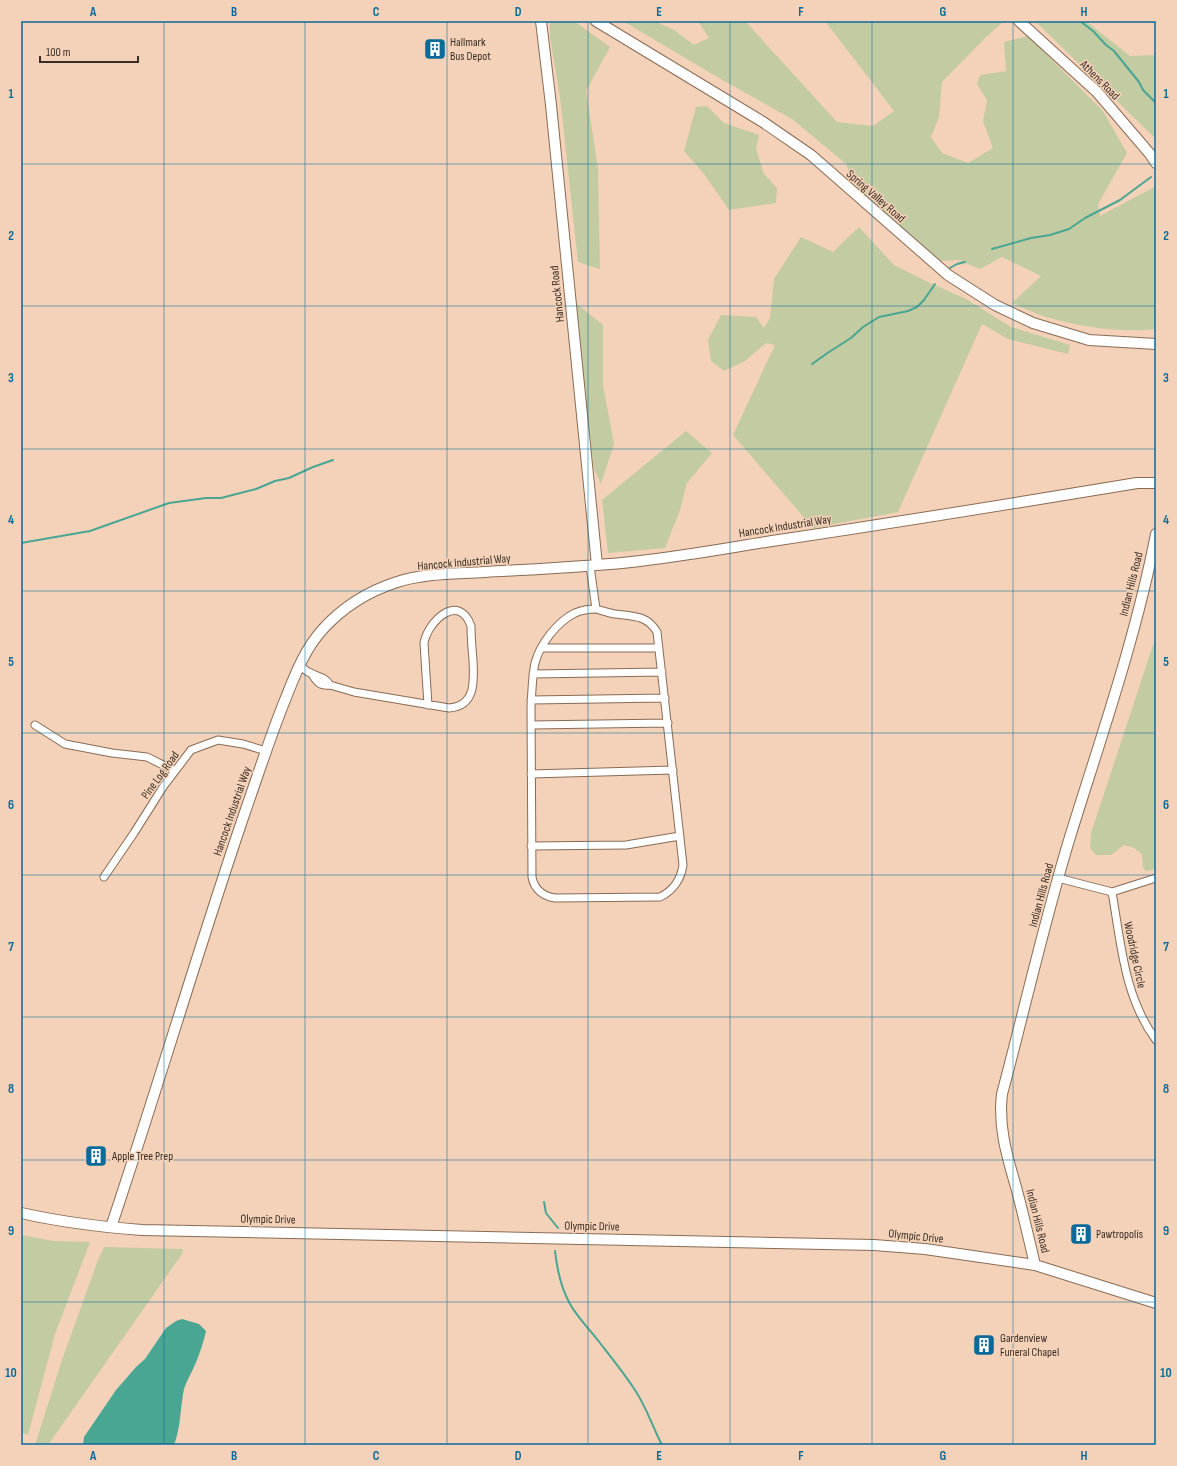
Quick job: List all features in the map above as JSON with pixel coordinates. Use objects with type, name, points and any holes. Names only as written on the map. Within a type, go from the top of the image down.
[{"type":"street","name":"Hancock Road","points":[[541,21],[551,105],[594,566]]},
{"type":"street","name":"Spring Valley Road","points":[[596,21],[790,139],[948,275],[995,305],[1033,324],[1089,340],[1156,344]]},
{"type":"street","name":"Athens Road","points":[[1020,21],[1097,92],[1156,163]]},
{"type":"street","name":"Hancock Industrial Way","points":[[111,1228],[219,888],[266,751],[299,665],[315,640],[335,617],[359,599],[398,582],[427,576],[594,566],[641,561],[1137,483],[1156,483]]},
{"type":"street","name":"Indian Hills Road","points":[[1035,1265],[1001,1127],[1000,1110],[1002,1094],[1058,878],[1130,641],[1150,564],[1156,534]]},
{"type":"street","points":[[594,566],[596,609]]},
{"type":"street","points":[[596,609],[613,614],[641,617],[650,623],[657,632],[683,856],[682,871],[676,884],[666,894],[660,897],[555,898],[547,897],[533,882],[531,846],[531,700],[533,674],[537,657],[558,626],[569,616],[583,610],[596,609]]},
{"type":"street","points":[[299,665],[311,673],[316,681],[323,686],[330,686],[354,692],[428,705],[456,708],[465,702],[472,691],[474,683],[471,626],[468,620],[458,611],[452,610],[436,620],[425,636],[424,644],[428,705]]},
{"type":"street","points":[[542,648],[659,648]]},
{"type":"street","points":[[533,674],[662,672]]},
{"type":"street","points":[[531,700],[665,698]]},
{"type":"street","points":[[531,725],[668,723]]},
{"type":"street","points":[[35,726],[65,744],[112,753],[146,757],[175,771]]},
{"type":"street","name":"Pine Log Road","points":[[104,877],[163,787],[191,750],[218,740],[243,744],[266,751]]},
{"type":"street","points":[[531,774],[673,770]]},
{"type":"street","points":[[531,846],[619,845],[680,836]]},
{"type":"street","points":[[1058,878],[1112,892],[1156,878]]},
{"type":"street","name":"Woodridge Circle","points":[[1112,892],[1127,979],[1141,1017],[1156,1040]]},
{"type":"street","name":"Olympic Drive","points":[[21,1213],[111,1228],[142,1230],[874,1245],[925,1249],[1035,1265],[1156,1303]]},
{"type":"green space","points":[[550,21],[574,21],[610,47],[586,91],[598,168],[600,269],[578,262],[560,97],[550,37]]},
{"type":"green space","points":[[623,21],[654,21],[674,30],[694,45],[709,38],[698,21],[745,21],[837,122],[873,126],[894,111],[825,21],[1003,21],[942,82],[939,117],[931,137],[942,153],[968,163],[993,148],[983,121],[987,100],[977,84],[980,75],[1006,71],[1004,42],[1028,36],[1103,111],[1127,153],[1098,204],[1100,216],[1156,186],[1156,329],[1115,330],[1073,324],[1046,317],[1012,303],[1041,276],[1002,257],[980,269],[958,260],[940,261],[857,189],[846,164],[792,119],[712,74]]},
{"type":"green space","points":[[1035,21],[1086,21],[1130,56],[1154,55],[1156,58],[1156,139]]},
{"type":"green space","points":[[707,106],[724,123],[759,135],[756,149],[764,174],[777,188],[776,203],[729,210],[704,174],[684,151],[696,107]]},
{"type":"green space","points":[[859,227],[894,265],[966,299],[1011,327],[1070,345],[1068,354],[1008,339],[982,324],[898,512],[813,528],[733,435],[775,345],[766,343],[745,361],[724,371],[711,361],[708,340],[721,315],[756,317],[764,328],[770,318],[774,279],[801,237],[833,252]]},
{"type":"green space","points":[[573,301],[603,325],[603,385],[614,444],[601,484],[594,469]]},
{"type":"green space","points":[[686,431],[712,453],[687,483],[680,510],[665,548],[608,553],[602,500]]},
{"type":"green space","points":[[1156,636],[1156,869],[1146,871],[1143,868],[1142,854],[1134,848],[1124,845],[1111,855],[1096,855],[1090,848],[1091,833]]},
{"type":"green space","points":[[21,1235],[54,1241],[90,1242],[55,1334],[28,1435],[21,1432]]},
{"type":"green space","points":[[104,1247],[183,1249],[182,1254],[48,1445],[35,1445],[62,1360]]},
{"type":"water","points":[[182,1319],[199,1324],[206,1331],[199,1355],[184,1389],[178,1431],[174,1445],[83,1445],[84,1437],[116,1390],[145,1359],[166,1328]]},
{"type":"waterway","points":[[1080,21],[1114,51],[1139,82],[1143,90],[1156,103]]},
{"type":"waterway","points":[[992,249],[1069,229],[1085,218],[1120,200],[1151,177]]},
{"type":"waterway","points":[[948,269],[965,262]]},
{"type":"waterway","points":[[812,364],[879,317],[908,311],[917,307],[935,284]]},
{"type":"waterway","points":[[21,543],[90,531],[169,503],[206,498],[221,498],[256,489],[275,481],[289,478],[333,460]]},
{"type":"waterway","points":[[544,1202],[546,1213],[558,1228]]},
{"type":"waterway","points":[[555,1251],[560,1278],[564,1292],[570,1304],[638,1394],[662,1445]]},
{"type":"place","name":"Hallmark Bus Depot","points":[[435,49]]},
{"type":"place","name":"Apple Tree Prep","points":[[96,1156]]},
{"type":"place","name":"Pawtropolis","points":[[1081,1234]]},
{"type":"place","name":"Gardenview Funeral Chapel","points":[[984,1345]]}]
